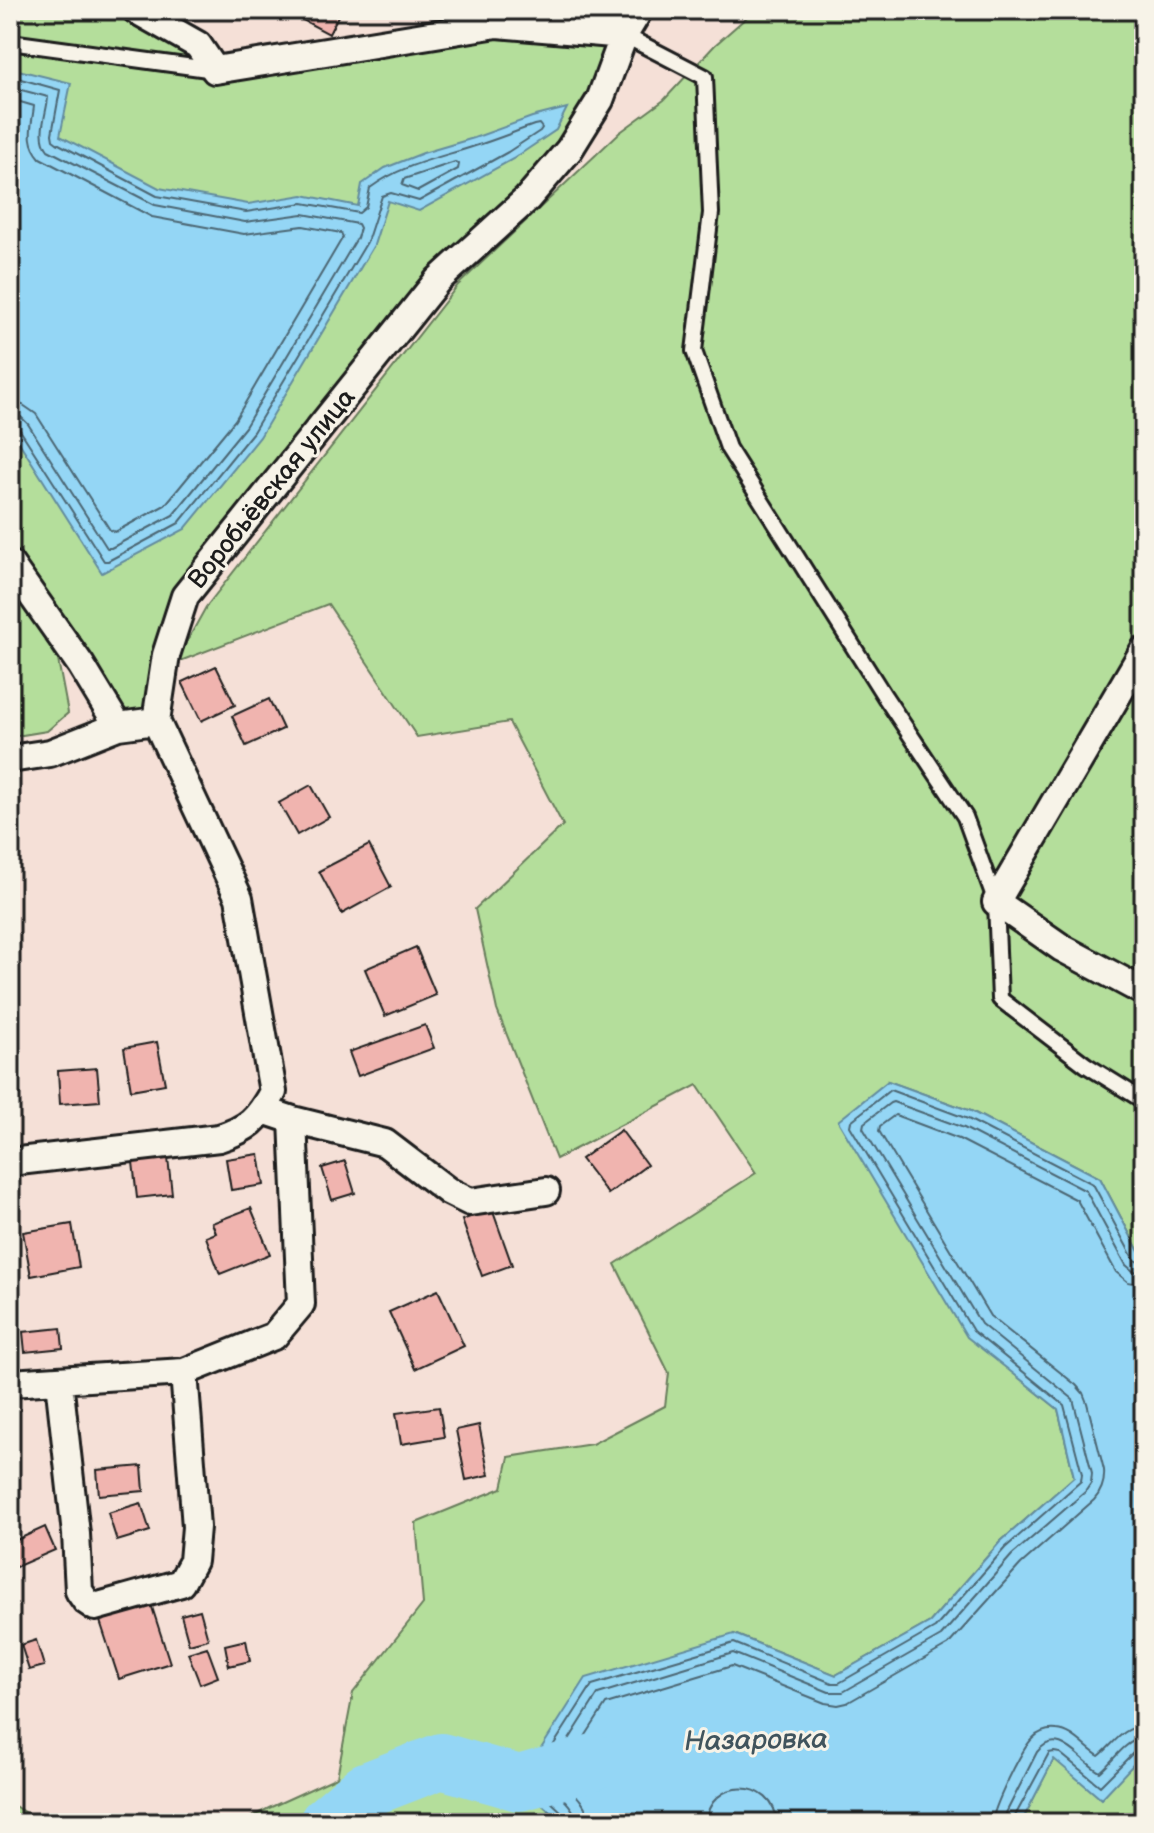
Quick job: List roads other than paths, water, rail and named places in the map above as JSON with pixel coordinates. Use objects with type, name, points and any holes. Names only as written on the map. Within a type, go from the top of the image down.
[{"type":"street","points":[[136,10],[198,45],[215,70],[497,24],[624,35]]},
{"type":"street","name":"Воробьёвская улица","points":[[156,721],[166,655],[185,596],[438,280],[527,199],[569,150],[600,100],[624,35],[639,10]]},
{"type":"street","points":[[10,564],[81,665],[118,726]]},
{"type":"street","points":[[1144,650],[996,902],[1062,948],[1144,992]]},
{"type":"street","points":[[10,759],[50,753],[118,726],[156,721],[239,898],[273,1092],[263,1110],[241,1131],[219,1138],[10,1162]]},
{"type":"street","points":[[263,1110],[385,1143],[448,1191],[470,1202],[546,1191]]},
{"type":"street","points":[[10,1383],[184,1372],[274,1336],[301,1304],[293,1120]]},
{"type":"street","points":[[59,1381],[76,1534],[79,1591],[95,1607],[181,1583],[193,1561],[196,1527],[184,1372]]},
{"type":"lane","points":[[624,35],[705,77],[711,213],[694,351],[728,448],[885,697],[965,817],[996,902],[1000,999],[1086,1065],[1144,1101]]},
{"type":"lane","points":[[10,42],[215,70]]},
{"type":"water","points":[[10,68],[71,83],[60,136],[159,188],[248,204],[303,195],[358,206],[362,184],[385,168],[532,117],[567,108],[556,130],[513,159],[419,211],[388,201],[374,245],[260,437],[185,529],[102,573],[10,428]]},
{"type":"water","points":[[888,1081],[971,1111],[1100,1178],[1144,1261],[1144,1753],[1101,1799],[1054,1759],[1021,1823],[752,1823],[745,1819],[562,1823],[519,1783],[586,1678],[734,1634],[836,1675],[930,1622],[1000,1542],[1074,1477],[1058,1409],[967,1337],[838,1121]]},
{"type":"waterway","name":"Назаровка","points":[[327,1823],[366,1790],[441,1761],[519,1783],[594,1762]]}]
